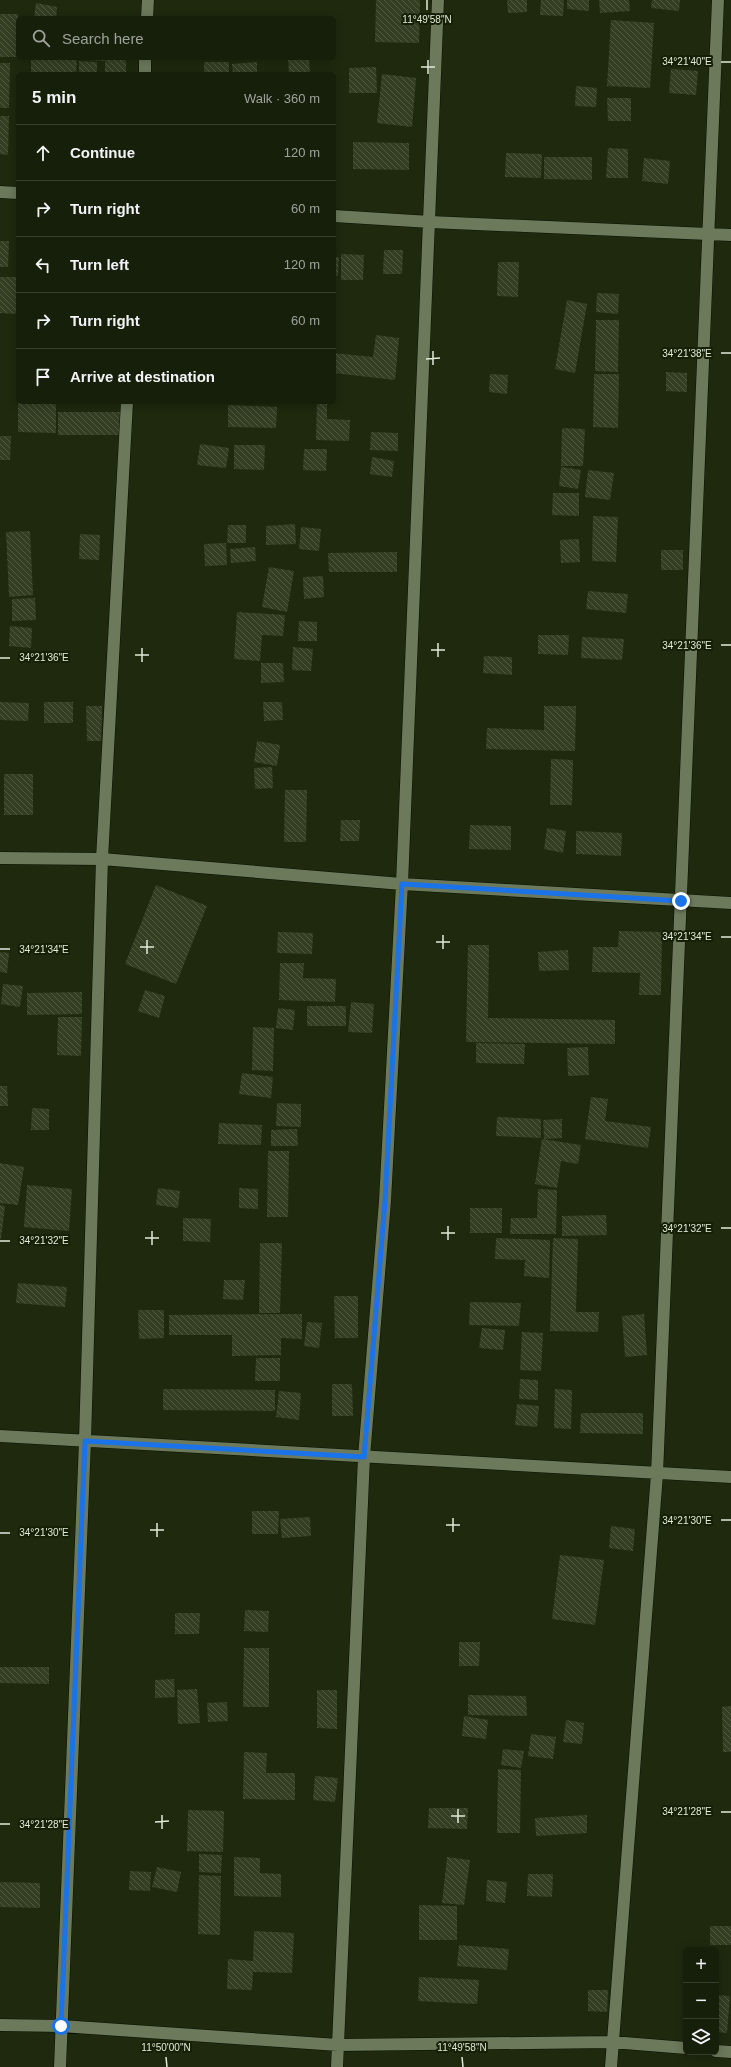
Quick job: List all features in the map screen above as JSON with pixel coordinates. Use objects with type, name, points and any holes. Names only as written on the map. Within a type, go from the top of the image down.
[{"type":"street","points":[[147,16],[148,0]]},
{"type":"street","points":[[338,2067],[364,1457],[385,1201],[402,884],[438,0]]},
{"type":"street","points":[[612,2067],[612,2042],[657,1474],[718,0]]},
{"type":"street","points":[[144,72],[145,60]]},
{"type":"street","points":[[0,192],[16,193]]},
{"type":"street","points":[[336,216],[430,222],[731,235]]},
{"type":"street","points":[[60,2067],[85,1441],[102,859],[127,404]]},
{"type":"street","points":[[0,858],[102,859],[402,884],[731,903]]},
{"type":"street","points":[[0,1436],[731,1478]]},
{"type":"street","points":[[0,2025],[61,2026],[338,2045],[612,2042],[683,2048]]},
{"type":"street","points":[[719,2051],[731,2052]]},
{"type":"building","points":[[376,0],[420,0],[419,43],[375,42]]},
{"type":"building","points":[[507,0],[527,0],[527,12],[508,13]]},
{"type":"building","points":[[541,0],[564,0],[563,16],[540,15]]},
{"type":"building","points":[[567,0],[589,0],[589,11],[567,9]]},
{"type":"building","points":[[599,0],[629,0],[630,11],[600,13]]},
{"type":"building","points":[[652,0],[680,0],[679,11],[651,8]]},
{"type":"building","points":[[36,3],[57,7],[56,16],[34,16]]},
{"type":"building","points":[[0,14],[18,14],[18,16],[16,16],[16,57],[0,57]]},
{"type":"building","points":[[611,20],[654,23],[650,88],[607,86]]},
{"type":"building","points":[[31,60],[77,60],[76,72],[31,72]]},
{"type":"building","points":[[88,60],[126,60],[126,72],[105,72],[105,61]]},
{"type":"building","points":[[288,60],[309,60],[310,72],[289,72]]},
{"type":"building","points":[[79,61],[97,62],[97,72],[79,72]]},
{"type":"building","points":[[204,62],[229,62],[229,72],[204,72]]},
{"type":"building","points":[[257,62],[257,72],[233,72],[232,64]]},
{"type":"building","points":[[0,63],[10,63],[9,108],[0,108]]},
{"type":"building","points":[[376,67],[377,93],[349,93],[349,68]]},
{"type":"building","points":[[671,69],[698,71],[696,95],[669,93]]},
{"type":"building","points":[[382,74],[416,78],[412,127],[377,123]]},
{"type":"building","points":[[576,86],[597,88],[596,107],[575,106]]},
{"type":"building","points":[[607,98],[631,98],[631,121],[608,121]]},
{"type":"building","points":[[0,116],[9,116],[8,155],[0,154]]},
{"type":"building","points":[[353,142],[409,143],[409,170],[353,169]]},
{"type":"building","points":[[608,148],[628,149],[628,178],[606,178]]},
{"type":"building","points":[[506,153],[542,154],[541,178],[505,177]]},
{"type":"building","points":[[544,157],[592,157],[592,180],[544,179]]},
{"type":"building","points":[[644,158],[670,161],[668,184],[642,181]]},
{"type":"building","points":[[0,241],[9,241],[8,267],[0,267]]},
{"type":"building","points":[[384,250],[403,250],[402,274],[383,274]]},
{"type":"building","points":[[341,254],[364,255],[363,280],[341,280]]},
{"type":"building","points":[[336,257],[339,257],[338,276],[336,276]]},
{"type":"building","points":[[498,262],[519,262],[518,297],[497,296]]},
{"type":"building","points":[[0,277],[16,277],[16,314],[0,313]]},
{"type":"building","points":[[597,293],[619,294],[618,314],[596,312]]},
{"type":"building","points":[[567,300],[587,304],[575,373],[555,369]]},
{"type":"building","points":[[596,320],[619,320],[618,372],[595,371]]},
{"type":"building","points":[[376,335],[399,338],[395,380],[336,373],[336,353],[373,357]]},
{"type":"building","points":[[666,372],[687,373],[687,392],[666,391]]},
{"type":"building","points":[[490,374],[508,375],[507,394],[489,392]]},
{"type":"building","points":[[594,374],[619,374],[618,428],[593,427]]},
{"type":"building","points":[[18,404],[56,404],[56,433],[18,432]]},
{"type":"building","points":[[317,404],[327,404],[327,419],[350,420],[349,441],[316,440]]},
{"type":"building","points":[[228,405],[277,407],[276,428],[228,427]]},
{"type":"building","points":[[58,412],[121,412],[121,435],[58,435]]},
{"type":"building","points":[[562,428],[585,429],[583,466],[561,466]]},
{"type":"building","points":[[371,432],[398,433],[398,451],[370,450]]},
{"type":"building","points":[[0,436],[11,436],[10,460],[0,460]]},
{"type":"building","points":[[200,444],[229,448],[226,468],[197,465]]},
{"type":"building","points":[[234,445],[265,445],[264,470],[234,469]]},
{"type":"building","points":[[304,449],[327,449],[326,471],[303,470]]},
{"type":"building","points":[[372,457],[394,461],[392,477],[370,474]]},
{"type":"building","points":[[561,467],[581,470],[578,489],[559,486]]},
{"type":"building","points":[[588,470],[614,473],[610,500],[585,497]]},
{"type":"building","points":[[553,493],[579,493],[579,516],[552,515]]},
{"type":"building","points":[[593,516],[618,517],[616,562],[592,561]]},
{"type":"building","points":[[295,524],[296,544],[266,545],[266,526]]},
{"type":"building","points":[[228,525],[246,525],[246,543],[227,543]]},
{"type":"building","points":[[301,527],[321,529],[319,551],[299,549]]},
{"type":"building","points":[[30,531],[33,595],[9,597],[6,532]]},
{"type":"building","points":[[80,534],[100,535],[99,560],[79,559]]},
{"type":"building","points":[[579,539],[580,562],[561,563],[560,540]]},
{"type":"building","points":[[226,543],[227,565],[205,566],[204,544]]},
{"type":"building","points":[[255,547],[256,561],[231,563],[230,549]]},
{"type":"building","points":[[661,550],[683,550],[683,570],[661,570]]},
{"type":"building","points":[[397,552],[397,572],[329,572],[328,553]]},
{"type":"building","points":[[269,567],[294,571],[287,612],[262,607]]},
{"type":"building","points":[[323,576],[324,597],[304,599],[303,577]]},
{"type":"building","points":[[588,591],[628,594],[626,613],[586,609]]},
{"type":"building","points":[[35,598],[36,620],[12,621],[12,599]]},
{"type":"building","points":[[237,612],[285,615],[283,636],[262,635],[260,661],[234,659]]},
{"type":"building","points":[[299,621],[317,622],[317,641],[298,641]]},
{"type":"building","points":[[10,626],[32,628],[31,648],[9,646]]},
{"type":"building","points":[[538,635],[569,635],[568,655],[538,654]]},
{"type":"building","points":[[582,637],[624,639],[622,660],[581,658]]},
{"type":"building","points":[[293,647],[313,649],[311,671],[292,670]]},
{"type":"building","points":[[484,656],[512,657],[512,675],[483,673]]},
{"type":"building","points":[[261,663],[283,663],[284,682],[261,683]]},
{"type":"building","points":[[0,702],[29,703],[28,721],[0,720]]},
{"type":"building","points":[[44,702],[73,702],[73,723],[44,723]]},
{"type":"building","points":[[263,702],[282,702],[283,720],[264,721]]},
{"type":"building","points":[[86,706],[102,706],[101,741],[87,741]]},
{"type":"building","points":[[544,706],[576,706],[575,751],[486,749],[487,728],[544,730]]},
{"type":"building","points":[[257,741],[280,745],[277,766],[254,762]]},
{"type":"building","points":[[551,759],[573,760],[572,805],[550,805]]},
{"type":"building","points":[[272,767],[273,788],[255,789],[254,768]]},
{"type":"building","points":[[4,774],[33,774],[33,815],[4,815]]},
{"type":"building","points":[[285,790],[307,790],[306,842],[284,842]]},
{"type":"building","points":[[341,820],[360,820],[359,841],[340,841]]},
{"type":"building","points":[[470,825],[511,826],[511,850],[469,849]]},
{"type":"building","points":[[547,828],[566,831],[563,853],[544,849]]},
{"type":"building","points":[[576,831],[622,833],[621,856],[576,854]]},
{"type":"building","points":[[156,885],[207,906],[176,984],[125,964]]},
{"type":"building","points":[[619,931],[662,932],[661,995],[639,995],[640,973],[592,972],[593,947],[618,947]]},
{"type":"building","points":[[278,932],[313,933],[312,954],[277,953]]},
{"type":"building","points":[[468,945],[489,945],[488,1018],[615,1020],[615,1044],[466,1042]]},
{"type":"building","points":[[568,950],[569,970],[539,971],[538,952]]},
{"type":"building","points":[[0,952],[9,953],[7,973],[0,972]]},
{"type":"building","points":[[280,963],[304,963],[303,978],[336,979],[335,1002],[279,1000]]},
{"type":"building","points":[[3,984],[23,986],[20,1007],[1,1004]]},
{"type":"building","points":[[145,990],[165,996],[159,1018],[138,1011]]},
{"type":"building","points":[[82,992],[82,1014],[27,1015],[27,993]]},
{"type":"building","points":[[351,1002],[374,1004],[372,1033],[348,1032]]},
{"type":"building","points":[[307,1006],[346,1006],[346,1026],[307,1026]]},
{"type":"building","points":[[278,1008],[295,1010],[293,1030],[276,1028]]},
{"type":"building","points":[[58,1017],[82,1017],[81,1056],[57,1055]]},
{"type":"building","points":[[253,1027],[274,1028],[273,1071],[252,1070]]},
{"type":"building","points":[[476,1043],[525,1044],[524,1064],[476,1063]]},
{"type":"building","points":[[588,1047],[589,1075],[568,1076],[567,1048]]},
{"type":"building","points":[[242,1073],[273,1077],[271,1098],[239,1094]]},
{"type":"building","points":[[0,1086],[7,1086],[8,1106],[0,1106]]},
{"type":"building","points":[[591,1097],[608,1099],[605,1121],[651,1127],[648,1148],[585,1139]]},
{"type":"building","points":[[277,1103],[301,1104],[301,1127],[276,1126]]},
{"type":"building","points":[[32,1108],[49,1109],[49,1130],[31,1130]]},
{"type":"building","points":[[497,1117],[541,1119],[541,1138],[496,1136]]},
{"type":"building","points":[[562,1119],[562,1138],[544,1139],[543,1120]]},
{"type":"building","points":[[219,1123],[262,1125],[261,1145],[218,1144]]},
{"type":"building","points":[[297,1129],[298,1146],[271,1146],[271,1130]]},
{"type":"building","points":[[542,1139],[581,1145],[578,1164],[561,1161],[557,1188],[535,1184]]},
{"type":"building","points":[[268,1151],[289,1151],[288,1217],[267,1217]]},
{"type":"building","points":[[0,1163],[24,1167],[18,1205],[0,1203]]},
{"type":"building","points":[[27,1185],[72,1189],[69,1231],[24,1227]]},
{"type":"building","points":[[158,1188],[180,1191],[178,1208],[156,1205]]},
{"type":"building","points":[[239,1188],[258,1189],[258,1209],[239,1208]]},
{"type":"building","points":[[538,1189],[557,1190],[556,1234],[510,1234],[511,1218],[537,1218]]},
{"type":"building","points":[[0,1205],[5,1206],[1,1239],[0,1239]]},
{"type":"building","points":[[470,1208],[502,1208],[502,1233],[470,1233]]},
{"type":"building","points":[[606,1215],[607,1235],[562,1236],[562,1216]]},
{"type":"building","points":[[183,1218],[211,1219],[210,1242],[183,1241]]},
{"type":"building","points":[[496,1238],[550,1240],[549,1278],[524,1276],[525,1260],[495,1259]]},
{"type":"building","points":[[553,1238],[578,1239],[576,1312],[599,1312],[598,1332],[550,1331]]},
{"type":"building","points":[[260,1243],[282,1243],[280,1313],[259,1313]]},
{"type":"building","points":[[224,1280],[245,1280],[243,1300],[223,1299]]},
{"type":"building","points":[[18,1283],[67,1287],[65,1307],[16,1303]]},
{"type":"building","points":[[334,1296],[358,1296],[358,1338],[335,1338]]},
{"type":"building","points":[[470,1302],[521,1303],[519,1326],[469,1325]]},
{"type":"building","points":[[138,1310],[164,1310],[164,1338],[139,1339]]},
{"type":"building","points":[[302,1314],[302,1339],[281,1338],[281,1355],[232,1356],[232,1335],[169,1335],[169,1315]]},
{"type":"building","points":[[644,1314],[647,1355],[625,1357],[622,1316]]},
{"type":"building","points":[[307,1322],[322,1323],[319,1348],[304,1346]]},
{"type":"building","points":[[482,1328],[505,1330],[503,1350],[479,1348]]},
{"type":"building","points":[[522,1332],[543,1333],[541,1371],[520,1370]]},
{"type":"building","points":[[256,1358],[280,1358],[280,1381],[255,1381]]},
{"type":"building","points":[[520,1379],[538,1380],[538,1400],[519,1399]]},
{"type":"building","points":[[332,1384],[352,1384],[353,1416],[332,1416]]},
{"type":"building","points":[[163,1389],[275,1390],[275,1411],[163,1410]]},
{"type":"building","points":[[555,1389],[572,1390],[571,1429],[554,1428]]},
{"type":"building","points":[[279,1391],[301,1393],[299,1420],[276,1417]]},
{"type":"building","points":[[517,1404],[539,1406],[537,1427],[515,1425]]},
{"type":"building","points":[[581,1413],[643,1413],[643,1434],[580,1433]]},
{"type":"building","points":[[252,1511],[279,1511],[278,1534],[252,1534]]},
{"type":"building","points":[[310,1517],[311,1536],[282,1538],[280,1519]]},
{"type":"building","points":[[611,1526],[635,1529],[633,1551],[609,1548]]},
{"type":"building","points":[[560,1555],[604,1560],[595,1625],[552,1619]]},
{"type":"building","points":[[245,1610],[269,1611],[268,1632],[244,1631]]},
{"type":"building","points":[[175,1613],[200,1613],[199,1634],[175,1634]]},
{"type":"building","points":[[459,1642],[480,1642],[479,1666],[459,1666]]},
{"type":"building","points":[[244,1648],[269,1648],[269,1707],[243,1707]]},
{"type":"building","points":[[0,1667],[49,1667],[49,1684],[0,1683]]},
{"type":"building","points":[[174,1679],[175,1697],[155,1698],[155,1680]]},
{"type":"building","points":[[197,1689],[200,1723],[178,1724],[177,1690]]},
{"type":"building","points":[[317,1690],[337,1690],[337,1729],[317,1728]]},
{"type":"building","points":[[468,1695],[526,1696],[527,1716],[468,1715]]},
{"type":"building","points":[[227,1702],[228,1721],[208,1722],[207,1703]]},
{"type":"building","points":[[731,1706],[731,1752],[723,1752],[722,1707]]},
{"type":"building","points":[[464,1716],[488,1720],[486,1739],[462,1736]]},
{"type":"building","points":[[566,1720],[584,1723],[582,1744],[563,1742]]},
{"type":"building","points":[[531,1734],[556,1737],[553,1759],[528,1756]]},
{"type":"building","points":[[503,1749],[524,1751],[521,1768],[501,1765]]},
{"type":"building","points":[[244,1752],[267,1753],[266,1773],[295,1773],[295,1800],[243,1799]]},
{"type":"building","points":[[498,1769],[521,1770],[520,1833],[497,1833]]},
{"type":"building","points":[[315,1776],[338,1778],[335,1802],[313,1800]]},
{"type":"building","points":[[429,1808],[468,1808],[467,1829],[428,1828]]},
{"type":"building","points":[[188,1810],[224,1811],[223,1852],[187,1851]]},
{"type":"building","points":[[587,1815],[587,1833],[536,1836],[535,1818]]},
{"type":"building","points":[[199,1854],[222,1855],[221,1873],[199,1872]]},
{"type":"building","points":[[234,1857],[260,1858],[260,1873],[281,1874],[281,1897],[234,1896]]},
{"type":"building","points":[[447,1857],[470,1860],[464,1905],[442,1903]]},
{"type":"building","points":[[157,1867],[181,1872],[177,1892],[152,1887]]},
{"type":"building","points":[[130,1871],[151,1872],[150,1891],[129,1890]]},
{"type":"building","points":[[528,1874],[553,1874],[552,1897],[527,1896]]},
{"type":"building","points":[[199,1875],[221,1876],[220,1935],[198,1934]]},
{"type":"building","points":[[487,1880],[507,1882],[505,1903],[486,1901]]},
{"type":"building","points":[[0,1882],[40,1883],[40,1908],[0,1907]]},
{"type":"building","points":[[419,1905],[457,1906],[457,1940],[419,1940]]},
{"type":"building","points":[[710,1926],[731,1926],[731,1945],[710,1945]]},
{"type":"building","points":[[254,1931],[294,1933],[292,1973],[253,1972],[252,1990],[227,1989],[228,1959],[253,1961]]},
{"type":"building","points":[[459,1945],[509,1949],[507,1970],[457,1966]]},
{"type":"building","points":[[419,1977],[479,1980],[477,2004],[418,2001]]},
{"type":"building","points":[[588,1990],[608,1990],[607,2012],[588,2011]]},
{"type":"building","points":[[719,1995],[730,1996],[727,2033],[719,2032]]},
{"type":"route","points":[[61,2026],[85,1441],[364,1457],[385,1201],[402,884],[681,901]]}]
